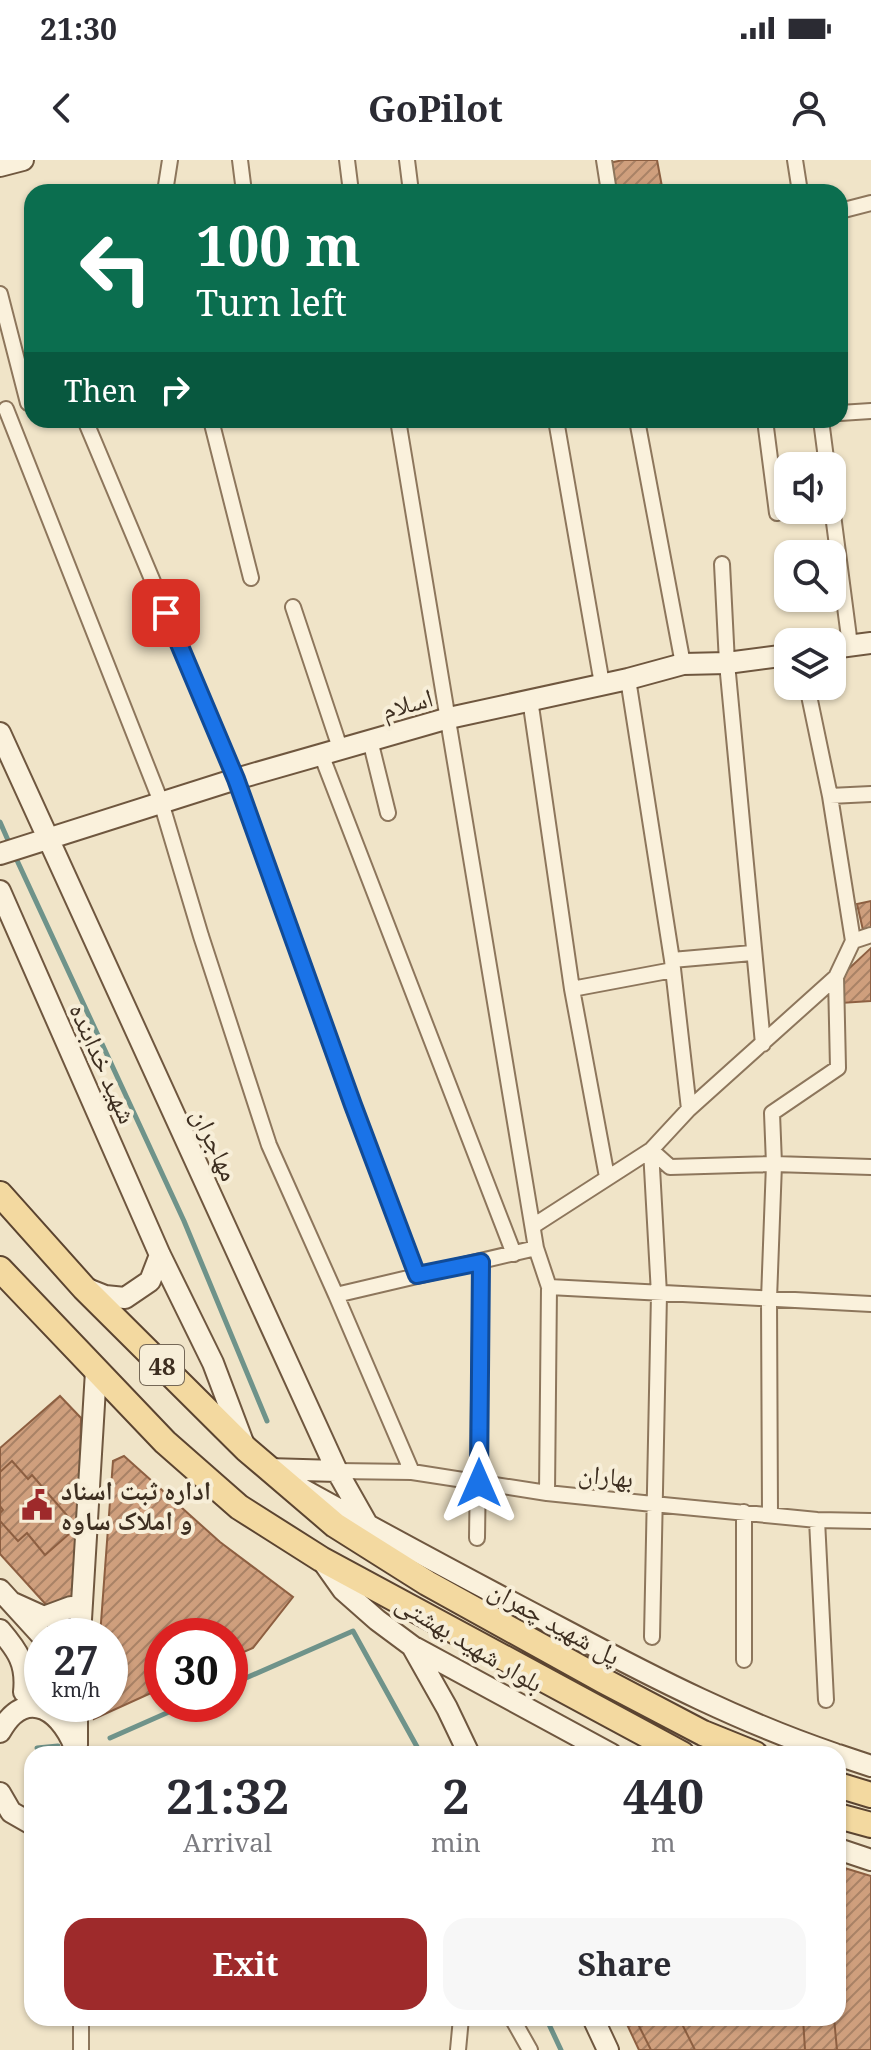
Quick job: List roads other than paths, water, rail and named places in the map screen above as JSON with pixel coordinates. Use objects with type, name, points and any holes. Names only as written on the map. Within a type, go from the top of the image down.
[{"type":"main road","name":"بلوار شهید بهشتی","points":[[0,1194],[84,1288],[246,1449],[335,1525]]},
{"type":"main road","name":"بلوار شهید بهشتی","points":[[0,1269],[12,1294],[96,1371],[165,1442],[239,1507],[321,1559]]},
{"type":"main road","name":"پل شهید چمران","points":[[335,1525],[427,1583],[618,1689],[735,1746]]},
{"type":"main road","name":"48","points":[[321,1559],[667,1746]]},
{"type":"main road","points":[[846,1787],[871,1795]]},
{"type":"main road","points":[[846,1818],[871,1825]]},
{"type":"street","points":[[0,166],[23,160]]},
{"type":"street","points":[[166,184],[170,160]]},
{"type":"street","points":[[240,160],[243,184]]},
{"type":"street","points":[[347,160],[350,184]]},
{"type":"street","points":[[407,160],[410,184]]},
{"type":"street","points":[[604,160],[608,184]]},
{"type":"street","points":[[795,160],[799,184]]},
{"type":"street","points":[[848,209],[871,203]]},
{"type":"street","points":[[0,294],[24,381]]},
{"type":"street","points":[[24,404],[3,409],[161,802],[269,1145],[412,1472]]},
{"type":"street","points":[[848,412],[871,411]]},
{"type":"street","points":[[88,428],[236,779],[417,1275]]},
{"type":"street","points":[[213,428],[251,578]]},
{"type":"street","points":[[399,428],[536,1248],[549,1287],[547,1493]]},
{"type":"street","points":[[557,428],[602,684]]},
{"type":"street","points":[[639,428],[683,664]]},
{"type":"street","points":[[766,428],[774,490]]},
{"type":"street","points":[[822,428],[825,452]]},
{"type":"street","points":[[835,524],[858,646]]},
{"type":"street","points":[[722,564],[727,663],[763,1044]]},
{"type":"street","points":[[293,607],[330,751],[514,1254]]},
{"type":"street","name":"اسلام","points":[[0,854],[236,779],[449,718],[683,664],[727,663],[774,657]]},
{"type":"street","points":[[628,679],[672,965],[689,1109]]},
{"type":"street","points":[[530,699],[572,989],[607,1177]]},
{"type":"street","points":[[533,1226],[651,1150],[689,1109],[836,977],[853,941],[830,796],[810,700]]},
{"type":"street","name":"مهاجران","points":[[0,733],[337,1471],[367,1524]]},
{"type":"street","points":[[370,740],[388,813]]},
{"type":"street","points":[[830,796],[871,794]]},
{"type":"street","name":"شهید خدابنده","points":[[0,891],[160,1255],[213,1363],[246,1449]]},
{"type":"street","points":[[853,941],[871,935]]},
{"type":"street","points":[[572,989],[672,965],[752,953]]},
{"type":"street","points":[[770,1515],[772,1113],[838,1068],[836,977]]},
{"type":"street","points":[[651,1150],[670,1167],[774,1164],[871,1167]]},
{"type":"street","points":[[651,1150],[659,1294],[652,1637]]},
{"type":"street","points":[[336,1295],[536,1248]]},
{"type":"street","points":[[84,1288],[105,1296],[125,1298],[150,1281],[160,1255]]},
{"type":"street","points":[[477,1538],[481,1262]]},
{"type":"street","points":[[549,1287],[871,1304]]},
{"type":"street","points":[[81,1618],[96,1371]]},
{"type":"street","points":[[268,1469],[337,1471]]},
{"type":"street","name":"بلوار شهید بهشتی","points":[[268,1469],[630,1665],[729,1713],[815,1746]]},
{"type":"street","name":"بهاران","points":[[337,1471],[412,1472],[547,1493],[817,1520],[871,1521]]},
{"type":"street","points":[[744,1512],[744,1660]]},
{"type":"street","points":[[817,1520],[826,1700]]},
{"type":"street","name":"بلوار شهید بهشتی","points":[[321,1559],[343,1590],[412,1646],[596,1746]]},
{"type":"street","points":[[65,1618],[84,1583]]},
{"type":"street","points":[[6,1597],[44,1617],[71,1607]]},
{"type":"street","points":[[6,1597],[25,1618]]},
{"type":"street","points":[[0,1630],[24,1664]]},
{"type":"street","points":[[412,1646],[465,1746]]},
{"type":"street","points":[[4,1724],[24,1692]]},
{"type":"street","points":[[4,1724],[18,1710],[37,1707],[59,1717],[74,1746]]},
{"type":"street","points":[[77,1722],[77,1746]]},
{"type":"street","name":"بلوار شهید بهشتی","points":[[846,1757],[871,1766]]},
{"type":"street","points":[[3,1798],[24,1817]]},
{"type":"street","points":[[3,1798],[24,1825]]},
{"type":"street","points":[[846,1852],[871,1860]]},
{"type":"street","points":[[81,2026],[81,2050]]},
{"type":"street","points":[[458,2050],[460,2026]]},
{"type":"street","points":[[516,2026],[530,2050]]},
{"type":"street","points":[[597,2026],[608,2050]]},
{"type":"waterway","points":[[0,822],[11,847]]},
{"type":"waterway","points":[[15,856],[184,1221],[267,1421]]},
{"type":"waterway","points":[[248,1677],[353,1631],[417,1746]]},
{"type":"waterway","points":[[110,1738],[146,1722]]},
{"type":"waterway","points":[[550,2026],[561,2050]]},
{"type":"place","name":"اداره ثبت اسناد و املاک ساوه","points":[[37,1505]]}]
